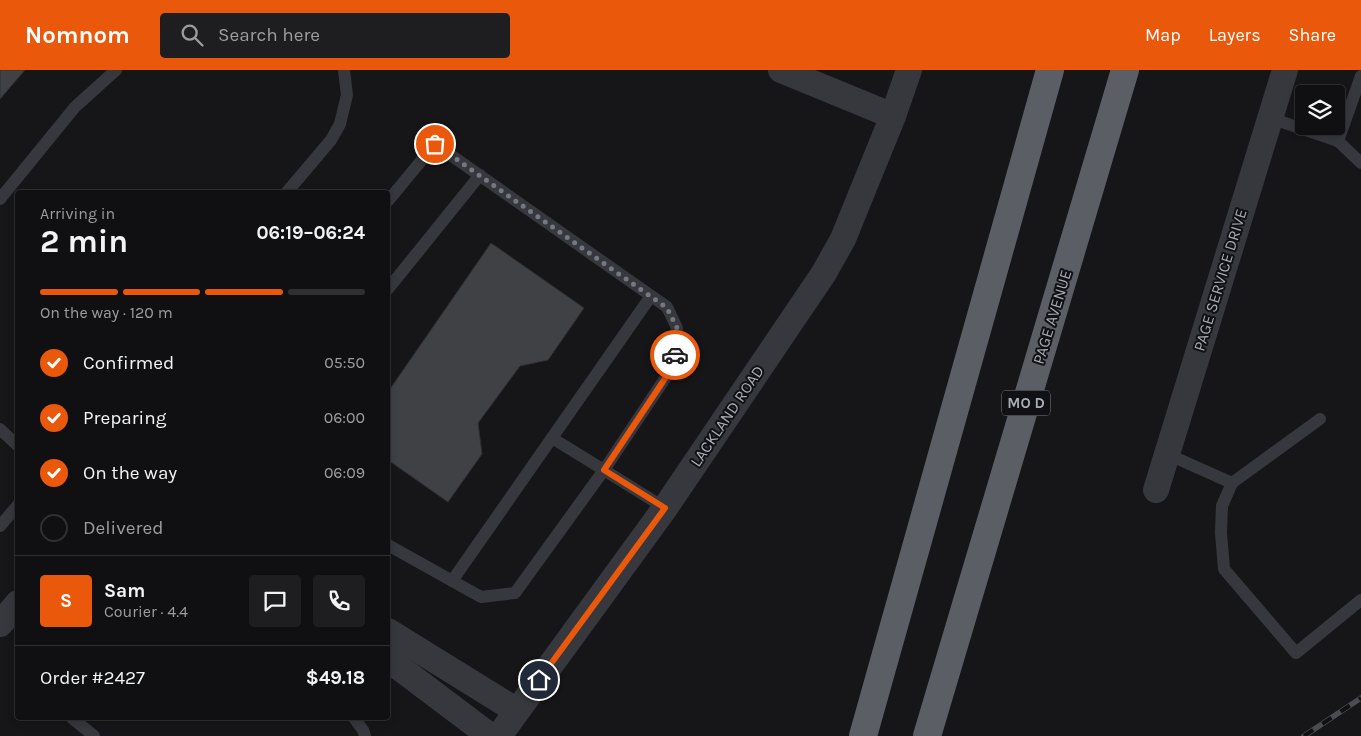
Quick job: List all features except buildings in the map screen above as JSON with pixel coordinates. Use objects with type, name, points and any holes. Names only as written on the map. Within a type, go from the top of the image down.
[{"type":"highway","points":[[864,736],[1050,70]]},
{"type":"highway","name":"PAGE AVENUE","points":[[927,736],[1125,70]]},
{"type":"street","points":[[780,70],[893,116]]},
{"type":"street","name":"LACKLAND ROAD","points":[[499,736],[665,508],[824,273],[843,239],[893,116],[909,70]]},
{"type":"street","name":"PAGE SERVICE DRIVE","points":[[1156,490],[1285,70]]},
{"type":"street","points":[[0,624],[15,606]]},
{"type":"street","points":[[390,631],[516,711]]},
{"type":"street","points":[[390,661],[490,736]]},
{"type":"lane","points":[[0,199],[76,107],[116,70]]},
{"type":"lane","points":[[289,190],[331,140],[340,124],[347,95],[344,70]]},
{"type":"lane","points":[[1338,141],[1361,76]]},
{"type":"lane","points":[[1270,118],[1338,141],[1361,162]]},
{"type":"lane","points":[[390,199],[435,144],[667,308],[677,328],[674,365],[604,470],[515,593],[481,596],[390,546]]},
{"type":"lane","points":[[390,287],[480,175]]},
{"type":"lane","points":[[452,581],[651,296]]},
{"type":"lane","points":[[1320,420],[1232,483],[1222,506],[1224,569],[1296,653],[1361,600]]},
{"type":"lane","points":[[0,429],[15,443]]},
{"type":"lane","points":[[552,438],[665,508]]},
{"type":"lane","points":[[1167,454],[1232,483]]},
{"type":"lane","points":[[0,526],[15,508]]},
{"type":"lane","points":[[74,720],[94,736]]},
{"type":"lane","points":[[356,720],[365,736]]},
{"type":"railway","points":[[1304,736],[1361,698]]},
{"type":"way so far","points":[[435,144],[667,308],[677,328],[675,355]]},
{"type":"route","points":[[539,680],[665,508],[604,470],[674,365],[675,355]]}]
